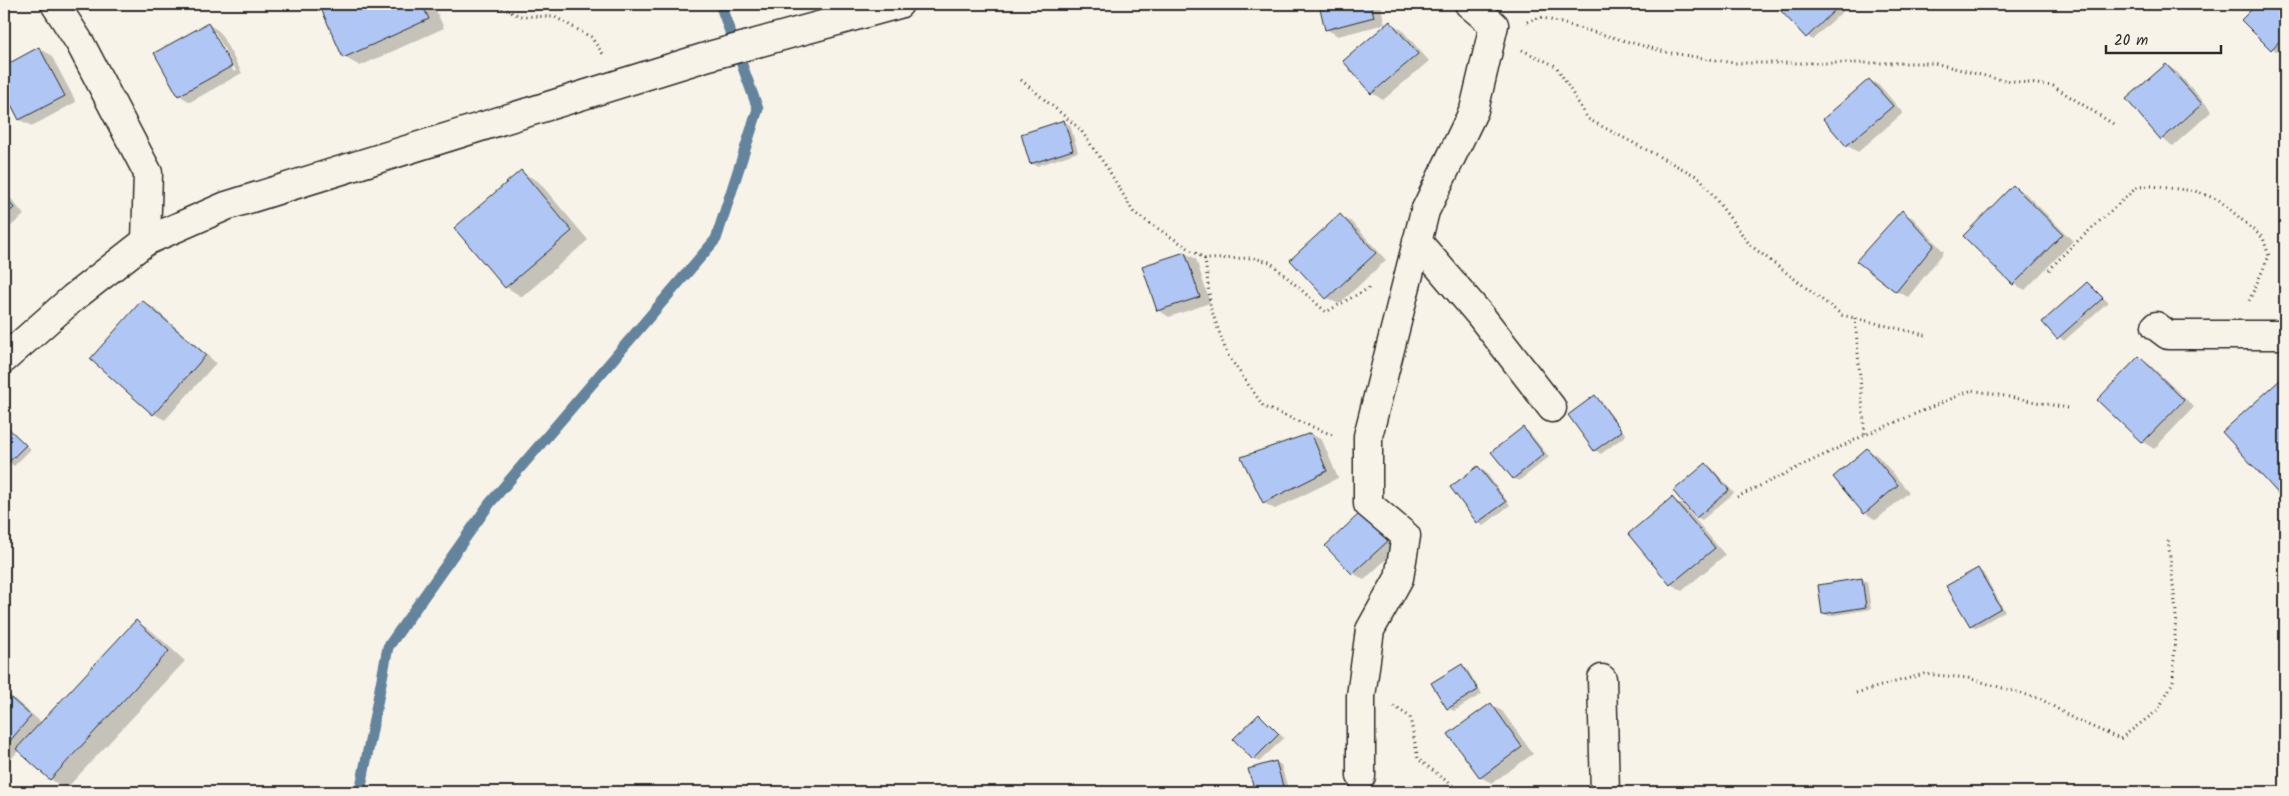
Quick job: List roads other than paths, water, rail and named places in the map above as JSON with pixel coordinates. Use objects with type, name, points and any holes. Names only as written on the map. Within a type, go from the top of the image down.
[{"type":"street","points":[[55,4],[80,43],[148,173],[146,241]]},
{"type":"street","points":[[4,359],[73,298],[146,241],[226,206],[709,56],[899,4]]},
{"type":"street","points":[[1360,776],[1362,689],[1370,630],[1399,578],[1406,536],[1368,504],[1368,436],[1425,212],[1474,110],[1494,25],[1469,4]]},
{"type":"street","points":[[1417,241],[1480,315],[1552,408]]},
{"type":"street","points":[[2156,326],[2168,334],[2285,335]]},
{"type":"street","points":[[1602,679],[1605,792]]},
{"type":"waterway","points":[[360,792],[388,647],[490,503],[716,239],[758,109],[720,4]]}]
